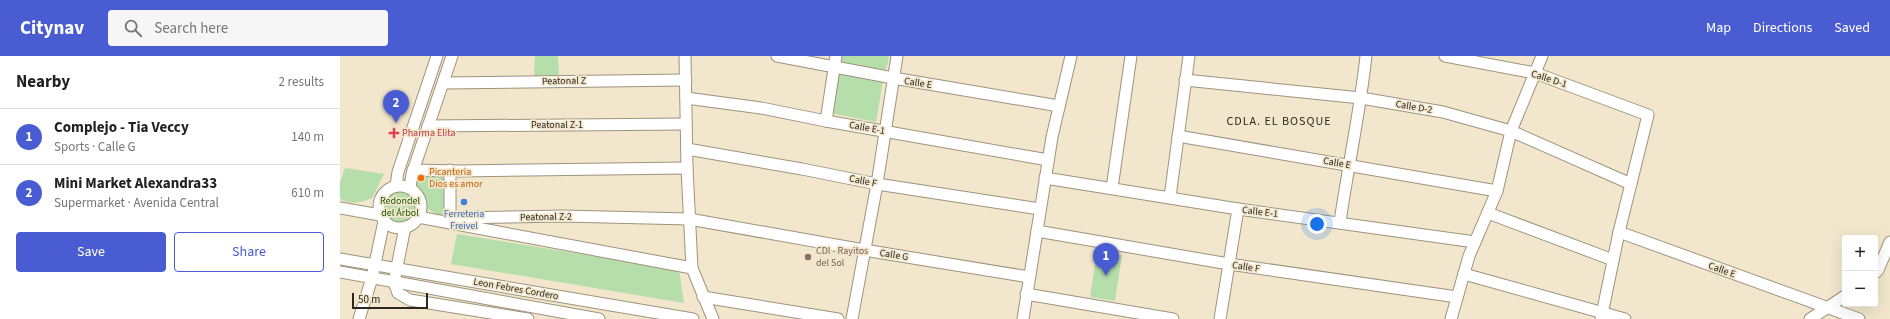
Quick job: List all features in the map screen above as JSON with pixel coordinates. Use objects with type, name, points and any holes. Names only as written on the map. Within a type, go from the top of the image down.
[{"type":"street","points":[[396,186],[398,172],[437,56]]},
{"type":"street","points":[[410,188],[413,170],[452,56]]},
{"type":"street","points":[[685,56],[687,168],[692,268],[713,319]]},
{"type":"street","name":"Calle E","points":[[777,56],[893,78],[1059,106]]},
{"type":"street","points":[[826,121],[836,56]]},
{"type":"street","points":[[852,319],[877,184],[884,131],[897,56]]},
{"type":"street","points":[[1022,319],[1048,160],[1071,56]]},
{"type":"street","points":[[1112,188],[1131,56]]},
{"type":"street","points":[[1170,197],[1189,56]]},
{"type":"street","points":[[1340,222],[1348,165],[1361,98],[1366,56]]},
{"type":"street","name":"Calle D-1","points":[[1445,56],[1535,73],[1648,115],[1631,184]]},
{"type":"street","points":[[1451,319],[1475,242],[1497,191],[1511,131],[1542,56]]},
{"type":"street","name":"Peatonal Z","points":[[443,83],[686,80]]},
{"type":"street","name":"Calle D-2","points":[[1185,80],[1361,98],[1443,112],[1511,131],[1631,184]]},
{"type":"street","name":"Calle E-1","points":[[686,98],[761,108],[826,121],[1048,160]]},
{"type":"street","name":"Peatonal Z-1","points":[[428,126],[686,124]]},
{"type":"street","name":"Calle E","points":[[1178,136],[1497,191]]},
{"type":"street","name":"Calle F","points":[[687,149],[877,184],[1040,209]]},
{"type":"street","points":[[413,170],[687,168]]},
{"type":"street","name":"Peatonal Z-2","points":[[450,170],[450,216],[453,218],[563,216],[689,219]]},
{"type":"street","name":"Calle E-1","points":[[1045,178],[1238,209],[1475,242]]},
{"type":"street","points":[[1602,316],[1619,232],[1631,184]]},
{"type":"street","points":[[340,208],[382,218],[394,226],[404,227],[418,217],[420,208],[419,200],[416,193],[410,188],[396,186],[383,194],[380,200],[382,218],[375,265],[359,319]]},
{"type":"street","points":[[1220,319],[1238,209]]},
{"type":"street","points":[[1488,213],[1613,260]]},
{"type":"street","points":[[418,217],[692,268]]},
{"type":"street","name":"Calle G","points":[[689,219],[1029,277]]},
{"type":"street","points":[[404,227],[394,282],[398,293],[410,300],[528,319]]},
{"type":"street","name":"Calle F","points":[[1037,231],[1229,264],[1457,297]]},
{"type":"street","name":"Calle E","points":[[1619,232],[1825,308],[1859,319]]},
{"type":"street","points":[[1877,271],[1890,242]]},
{"type":"street","name":"Leon Febres Cordero","points":[[340,259],[693,319]]},
{"type":"street","name":"Leon Febres Cordero","points":[[340,272],[507,302],[552,315],[599,319]]},
{"type":"street","points":[[1464,274],[1602,316],[1625,319]]},
{"type":"street","points":[[1026,294],[1173,319]]},
{"type":"street","points":[[703,297],[838,319]]},
{"type":"street","points":[[1810,319],[1842,298]]},
{"type":"street","points":[[504,315],[507,302]]},
{"type":"green space","points":[[535,56],[558,56],[559,78],[534,79]]},
{"type":"green space","points":[[839,56],[889,56],[886,70],[838,62]]},
{"type":"green space","points":[[837,73],[883,81],[876,122],[830,113]]},
{"type":"green space","points":[[345,168],[384,174],[372,198],[351,203],[340,198],[340,182]]},
{"type":"green space","points":[[417,172],[448,173],[447,217],[441,217],[424,207],[422,199],[416,188]]},
{"type":"green space","name":"Redondel del Árbol","points":[[404,188],[413,193],[417,199],[417,213],[413,219],[404,224],[396,224],[387,219],[383,213],[382,202],[387,193],[393,189]]},
{"type":"green space","points":[[457,234],[679,270],[684,303],[451,264]]},
{"type":"green space","points":[[1097,252],[1122,255],[1115,301],[1090,297]]},
{"type":"place","name":"Mini Market Alexandra33","points":[[396,123]]},
{"type":"place","name":"Pharma Elita","points":[[394,133]]},
{"type":"place","name":"Picanteria Dios es amor","points":[[421,178]]},
{"type":"place","name":"Ferreteria Freivel","points":[[464,202]]},
{"type":"place","name":"CDI - Rayitos del Sol","points":[[808,257]]},
{"type":"place","name":"Complejo - Tia Veccy","points":[[1106,276]]},
{"type":"district","name":"CDLA. EL BOSQUE","points":[[1279,121]]}]
